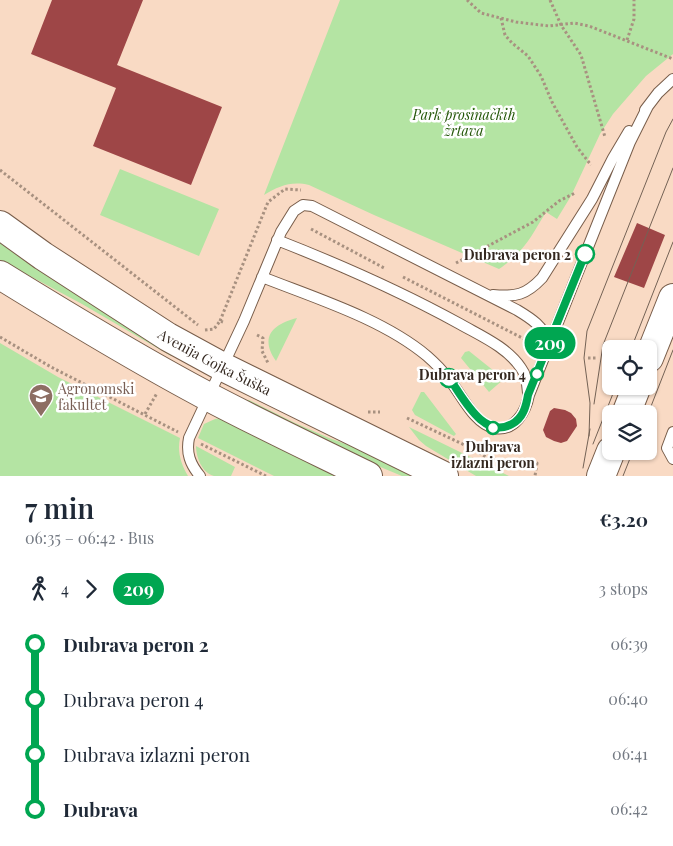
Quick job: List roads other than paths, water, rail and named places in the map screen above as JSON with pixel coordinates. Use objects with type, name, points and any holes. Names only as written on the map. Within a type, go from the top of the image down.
[{"type":"main road","name":"Avenija Gojka Šuška","points":[[0,225],[160,332],[222,367],[444,476]]},
{"type":"main road","points":[[0,275],[58,311],[208,396],[368,476]]},
{"type":"main road","points":[[656,340],[673,298]]},
{"type":"main road","points":[[602,476],[608,460]]},
{"type":"lane","points":[[487,294],[512,296],[523,293],[533,288],[542,278],[592,199],[617,151],[658,93],[673,79]]},
{"type":"lane","points":[[528,395],[630,142],[648,106]]},
{"type":"lane","points":[[200,476],[190,461],[189,438],[280,232],[294,211],[303,205],[312,206],[487,294],[536,322],[546,333],[550,343]]},
{"type":"lane","points":[[262,276],[360,317],[411,344],[438,365],[475,414],[484,423],[493,428],[511,425],[520,418],[526,407],[528,395],[527,379],[522,368],[499,347],[420,302],[374,279],[277,240]]},
{"type":"lane","points":[[673,432],[667,448],[673,459]]},
{"type":"tram line","points":[[589,436],[590,403],[584,358],[587,331],[666,132],[673,119]]},
{"type":"tram line","points":[[594,404],[603,345],[673,168]]},
{"type":"tram line","points":[[635,340],[673,242]]},
{"type":"tram line","points":[[652,405],[673,350]]},
{"type":"tram line","points":[[593,444],[612,395]]},
{"type":"tram line","points":[[583,468],[590,429]]},
{"type":"tram line","points":[[623,476],[629,460]]},
{"type":"place","name":"Dubrava peron 2","points":[[585,254]]},
{"type":"place","name":"Dubrava peron 4","points":[[537,374]]},
{"type":"place","name":"Agronomski fakultet","points":[[41,417]]},
{"type":"place","name":"Dubrava izlazni peron","points":[[493,428]]},
{"type":"park label","name":"Park prosinačkih žrtava","points":[[464,122]]}]
